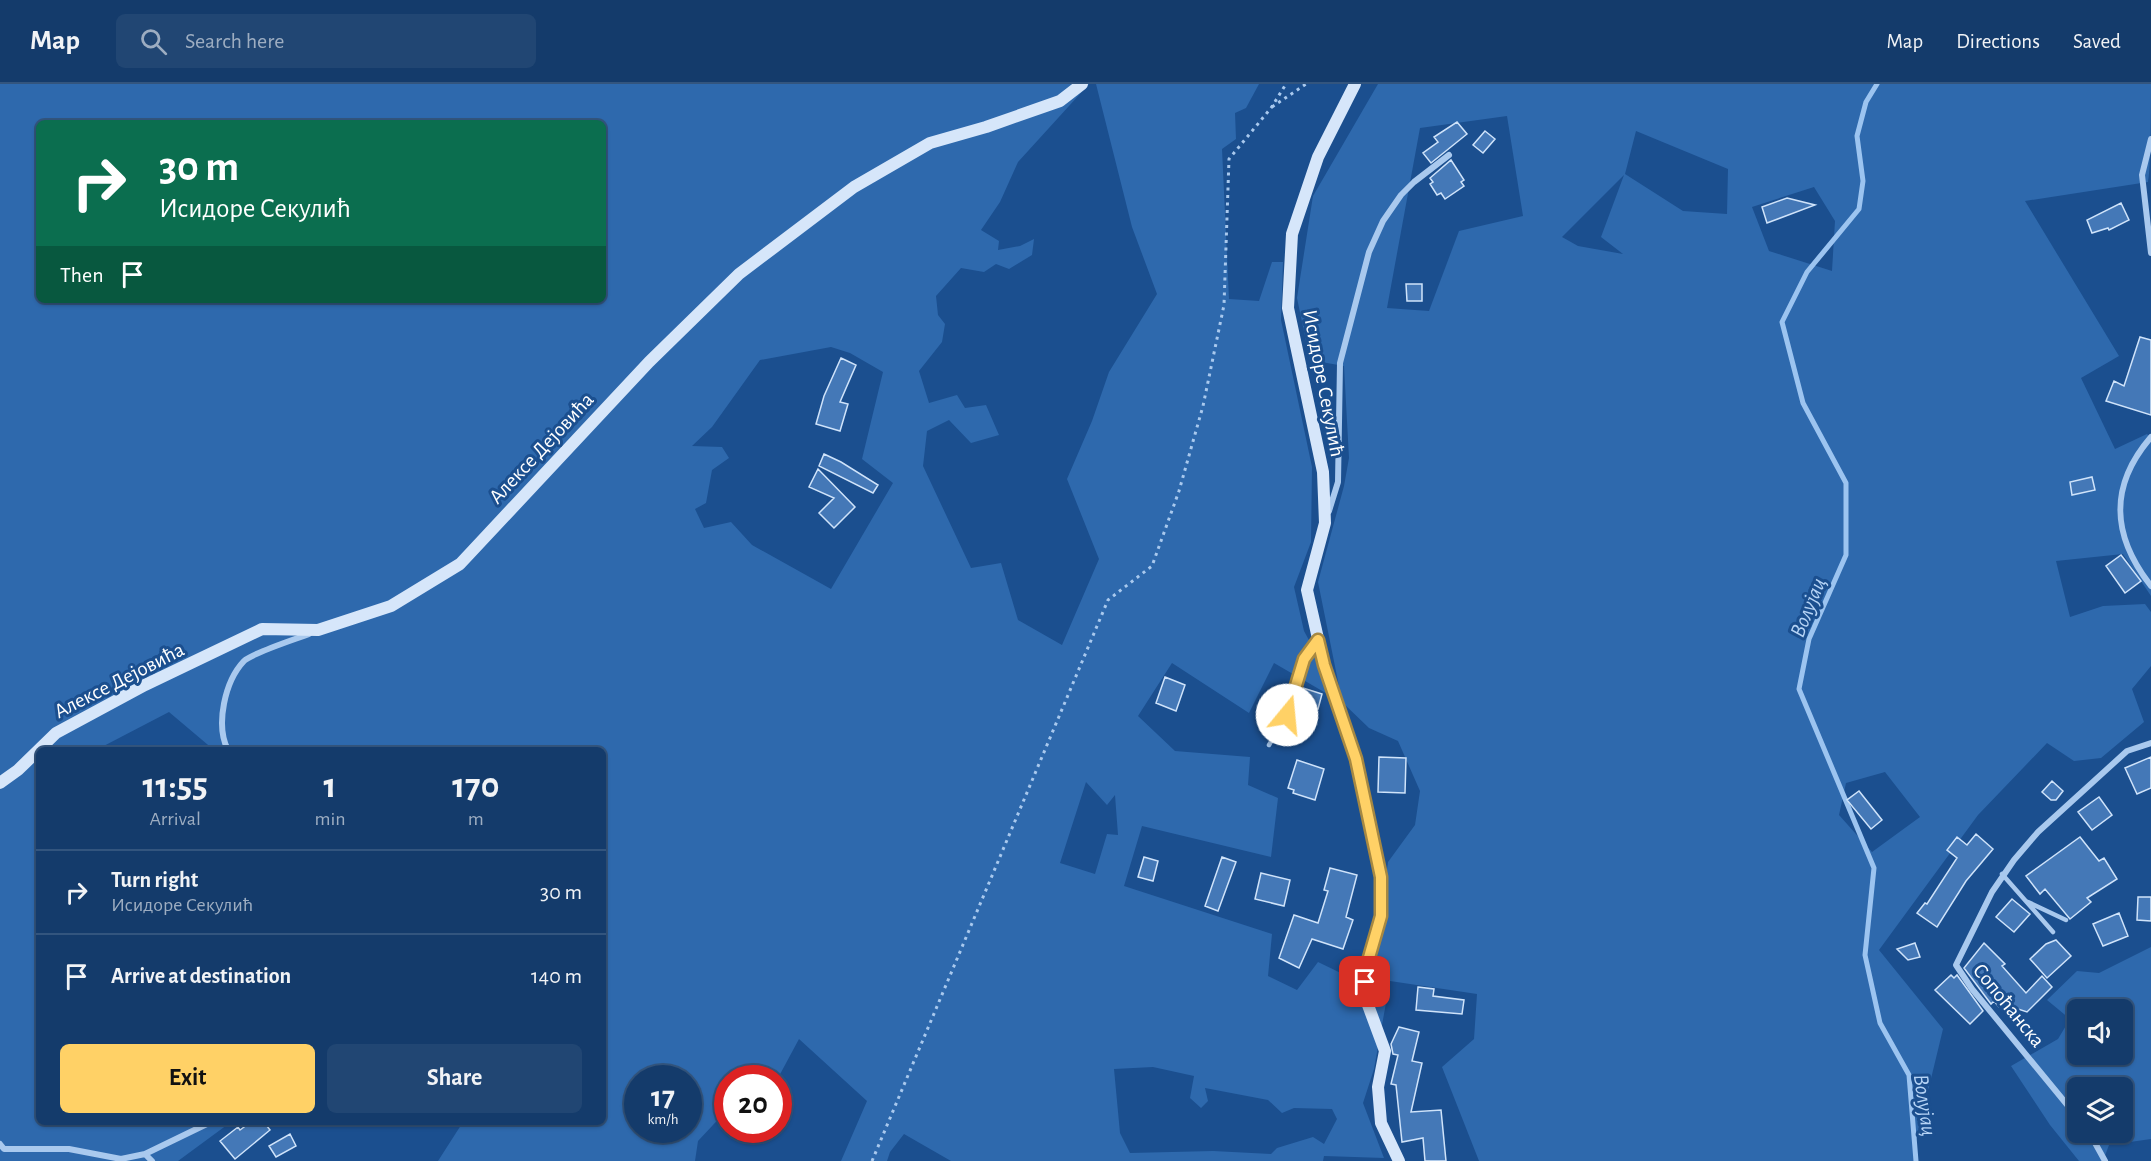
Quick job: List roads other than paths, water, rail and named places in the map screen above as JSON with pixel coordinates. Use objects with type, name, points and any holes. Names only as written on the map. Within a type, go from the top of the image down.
[{"type":"street","name":"Алексе Дејовића","points":[[42,747],[56,733],[145,685],[262,629],[318,630],[391,606],[460,564],[649,362],[739,274],[854,186],[930,143],[986,127],[1060,101],[1082,84]]},
{"type":"street","name":"Исидоре Секулић","points":[[1325,523],[1323,472],[1288,308],[1292,234],[1318,157],[1355,84]]},
{"type":"street","points":[[2151,139],[2142,175],[2151,253]]},
{"type":"street","name":"Исидоре Секулић","points":[[1399,1161],[1381,1123],[1378,1087],[1384,1052],[1365,997],[1366,968],[1381,916],[1381,877],[1356,759],[1324,665],[1307,590],[1338,482],[1340,363],[1370,252],[1383,222],[1401,195],[1449,155]]},
{"type":"street","points":[[2151,437],[2125,478],[2119,518],[2132,562],[2151,586]]},
{"type":"street","points":[[227,747],[224,741],[227,690],[245,660],[318,630]]},
{"type":"street","name":"Сопоћанска","points":[[2067,1105],[1972,989],[1956,965],[2002,874],[2038,832],[2127,752],[2151,743]]},
{"type":"street","name":"Алексе Дејовића","points":[[0,783],[36,752]]},
{"type":"street","points":[[0,1144],[4,1149],[69,1149],[121,1159],[145,1154],[205,1125]]},
{"type":"street","points":[[2095,1143],[2105,1161]]},
{"type":"street","points":[[145,1154],[152,1161]]},
{"type":"lane","points":[[1269,745],[1287,715],[1304,659],[1318,640]]},
{"type":"lane","points":[[2002,874],[2053,932]]},
{"type":"lane","points":[[2026,901],[2066,920]]},
{"type":"waterway","name":"Волујац","points":[[1877,84],[1866,102],[1857,136],[1863,181],[1859,209],[1807,272],[1782,322],[1803,403],[1846,483],[1846,555],[1809,639],[1799,689],[1874,868],[1865,955],[1880,1023],[1909,1075],[1916,1161]]}]
